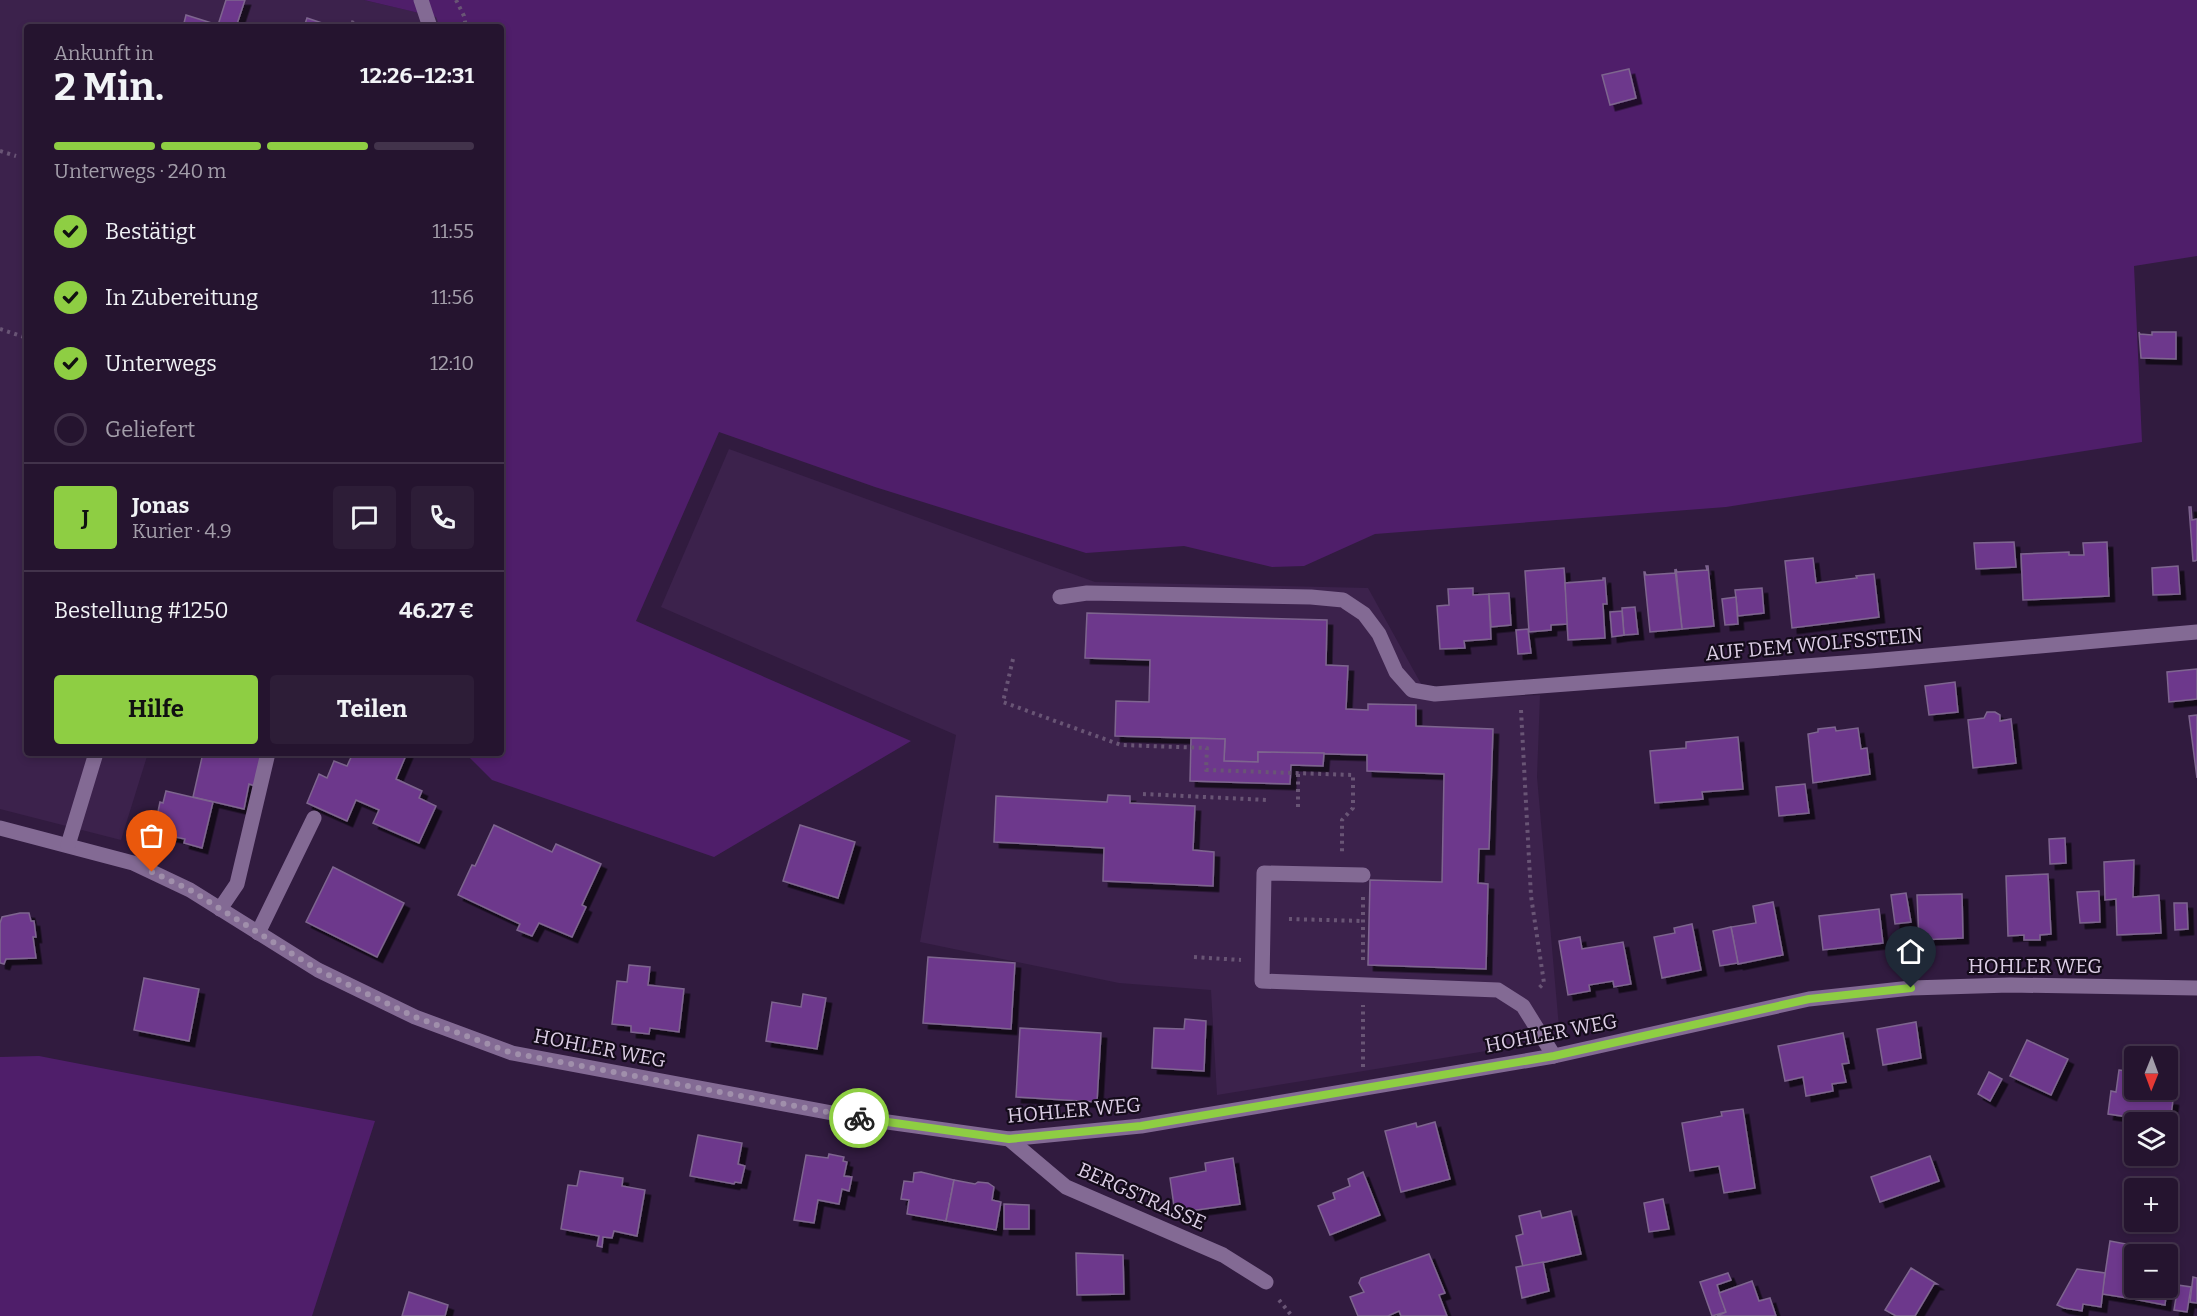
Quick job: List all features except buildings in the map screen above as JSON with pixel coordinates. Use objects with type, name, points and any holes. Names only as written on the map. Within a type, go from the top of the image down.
[{"type":"street","points":[[421,0],[429,24]]},
{"type":"street","name":"AUF DEM WOLFSSTEIN","points":[[1060,597],[1087,593],[1311,597],[1343,600],[1364,614],[1379,634],[1396,672],[1412,690],[1435,694],[1871,661],[2197,632]]},
{"type":"street","points":[[68,845],[95,756]]},
{"type":"street","points":[[220,909],[237,884],[267,756]]},
{"type":"street","points":[[258,933],[314,818]]},
{"type":"street","name":"HOHLER WEG","points":[[0,828],[133,863],[190,890],[318,970],[415,1017],[512,1053],[859,1118],[1009,1139],[1141,1126],[1554,1056],[1809,999],[1899,989],[2010,985],[2197,988]]},
{"type":"street","points":[[1363,875],[1264,873],[1262,981],[1498,990],[1523,1006],[1554,1056]]},
{"type":"street","name":"BERGSTRASSE","points":[[1009,1139],[1066,1187],[1223,1255],[1266,1282]]},
{"type":"path","points":[[456,0],[465,24]]},
{"type":"path","points":[[351,22],[358,24]]},
{"type":"path","points":[[0,152],[16,156]]},
{"type":"path","points":[[0,329],[24,337]]},
{"type":"path","points":[[1014,659],[1003,702],[1121,745],[1207,748],[1206,770],[1353,776],[1353,807],[1342,820],[1342,875]]},
{"type":"path","points":[[1521,736],[1531,896],[1544,983]]},
{"type":"path","points":[[1298,774],[1298,808]]},
{"type":"path","points":[[1143,794],[1267,800]]},
{"type":"path","points":[[1289,919],[1363,921],[1362,1062],[1368,1088]]},
{"type":"path","points":[[1194,957],[1263,961]]},
{"type":"shaded area","points":[[0,0],[364,0],[437,17],[439,24],[24,24],[24,756],[147,756],[121,840],[0,809]]},
{"type":"shaded area","points":[[364,0],[2197,0],[2197,256],[2134,266],[2142,442],[1726,507],[1375,534],[1304,566],[1272,567],[1184,546],[1086,553],[875,487],[719,432],[636,621],[911,741],[714,857],[492,780],[468,756],[504,756],[504,24],[439,24],[436,17]]},
{"type":"shaded area","points":[[729,449],[1095,582],[1368,588],[1430,700],[1540,695],[1537,777],[1560,1039],[1217,1095],[1211,990],[1119,983],[920,942],[956,735],[661,607]]},
{"type":"shaded area","points":[[39,1056],[375,1121],[312,1316],[0,1316],[0,1057]]},
{"type":"way so far","points":[[152,872],[190,890],[318,970],[415,1017],[512,1053],[859,1118]]},
{"type":"route","points":[[859,1118],[1009,1139],[1141,1126],[1554,1056],[1809,999],[1911,988]]}]
